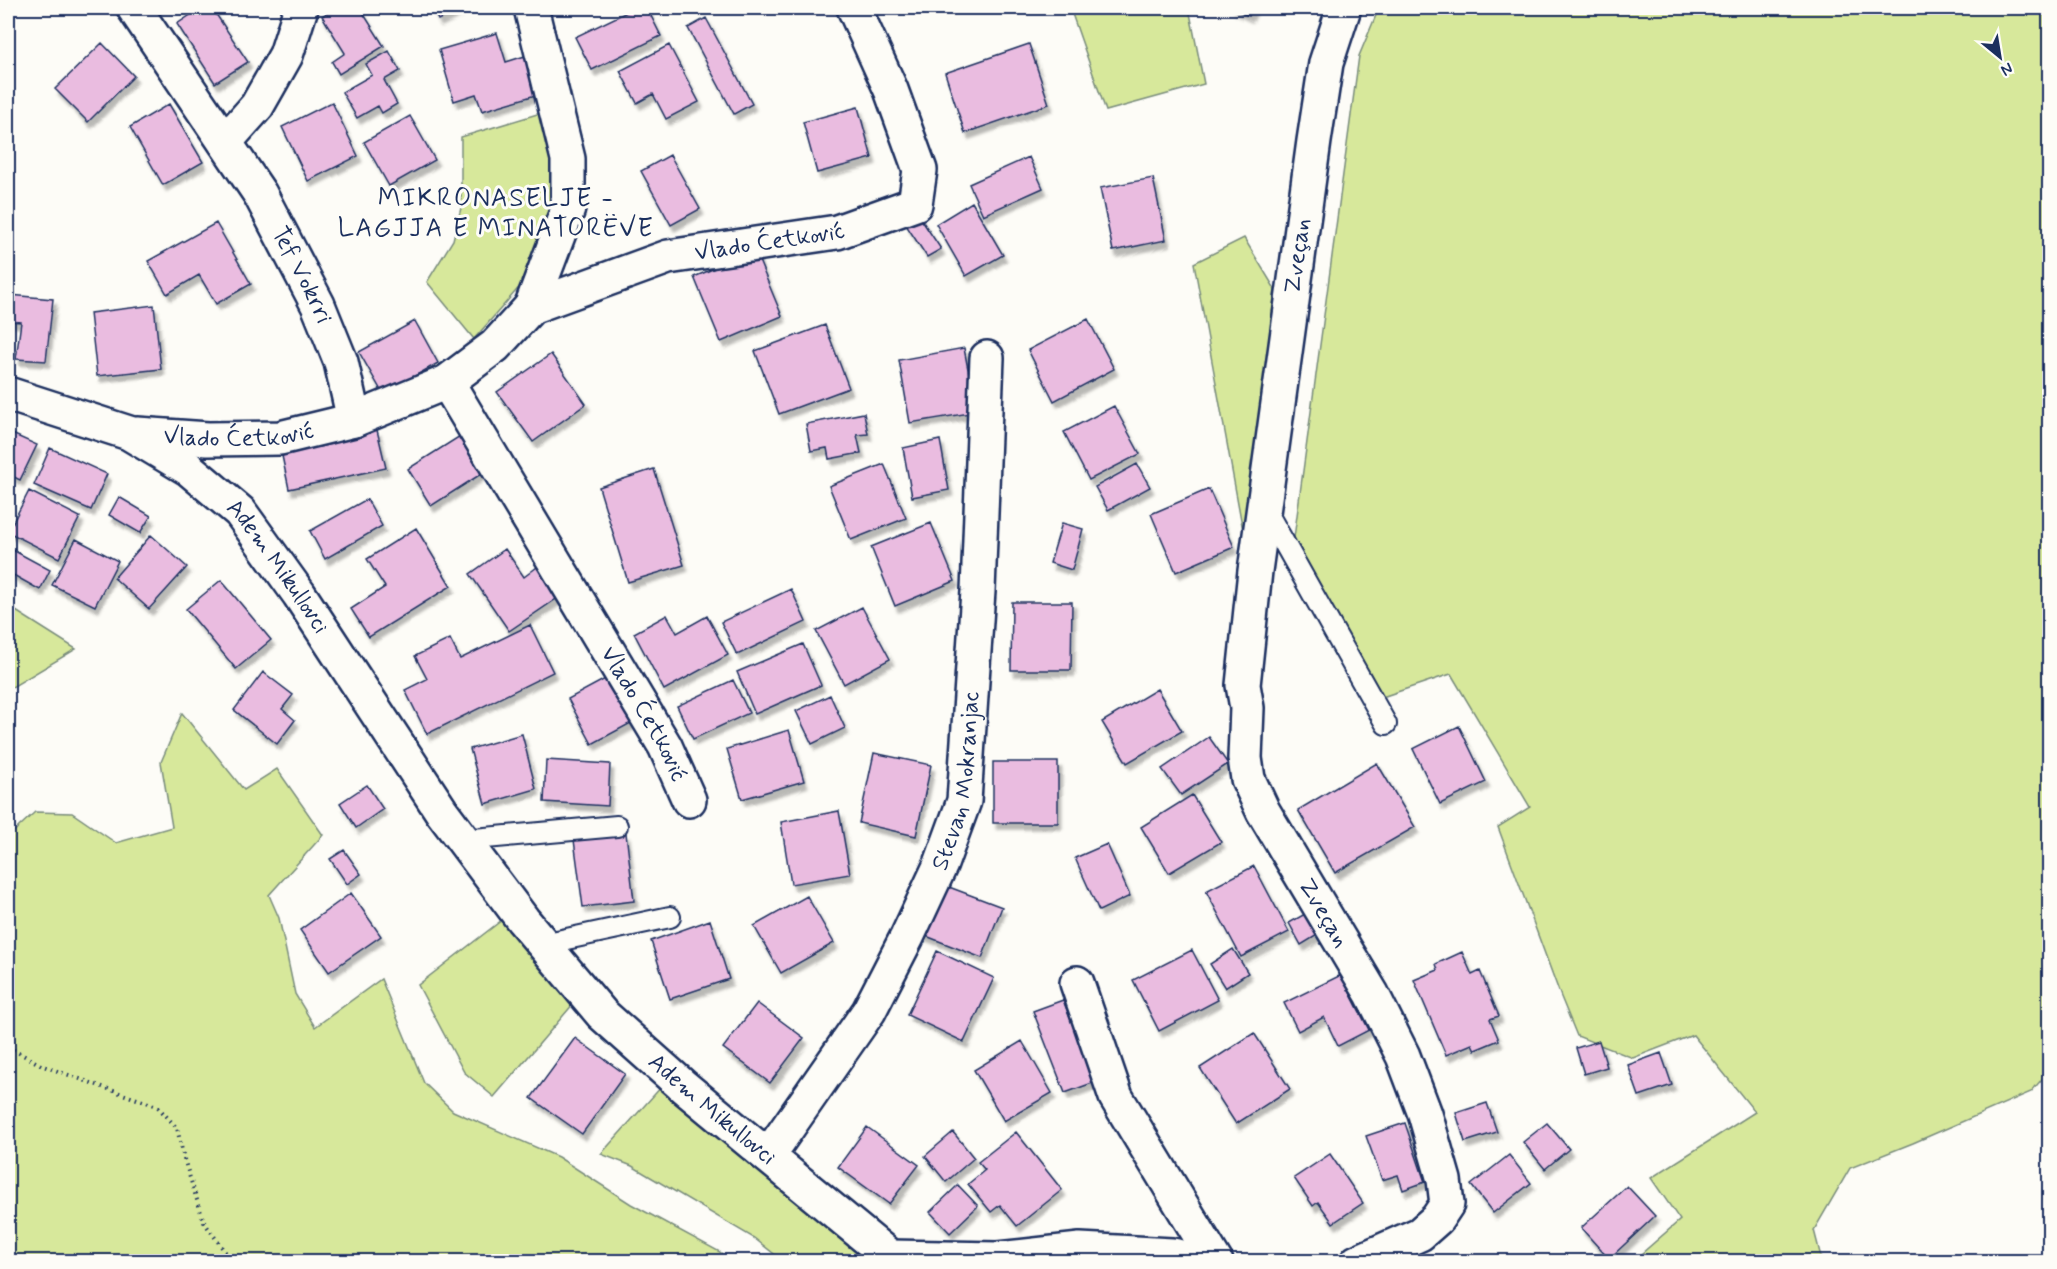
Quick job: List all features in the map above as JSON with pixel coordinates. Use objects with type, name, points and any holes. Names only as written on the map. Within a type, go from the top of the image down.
[{"type":"street","name":"Tef Vokrri","points":[[134,8],[260,194],[318,305],[341,362],[354,420]]},
{"type":"street","points":[[225,142],[257,106],[286,55],[301,8]]},
{"type":"street","points":[[531,8],[568,159],[568,209],[531,307]]},
{"type":"street","name":"Vlado Ćetković","points":[[129,433],[208,439],[280,438],[354,420],[447,382],[495,346],[531,307],[668,257],[837,232],[915,204],[920,170],[891,90],[854,8]]},
{"type":"street","name":"Zveçan","points":[[1344,8],[1326,63],[1263,507],[1243,685],[1247,708],[1245,758],[1248,779],[1263,812],[1372,994],[1403,1056],[1425,1114],[1444,1179],[1447,1204],[1437,1219],[1420,1234],[1357,1262]]},
{"type":"street","name":"Stevan Mokranjac","points":[[768,1156],[869,1011],[941,864],[964,801],[978,591],[987,358]]},
{"type":"street","name":"Vlado Ćetković","points":[[447,382],[664,746],[689,800]]},
{"type":"street","name":"Adem Mikullovci","points":[[8,394],[129,433],[189,469],[240,512],[299,594],[442,812],[543,944],[602,1014],[684,1088],[891,1259]]},
{"type":"street","points":[[1077,983],[1116,1096],[1216,1262]]},
{"type":"street","points":[[891,1259],[998,1258],[1080,1250],[1172,1255],[1206,1262]]},
{"type":"lane","points":[[1263,507],[1386,724]]},
{"type":"lane","points":[[463,840],[617,826]]},
{"type":"lane","points":[[543,944],[670,917]]},
{"type":"path","points":[[8,1047],[43,1066],[157,1106],[177,1128],[184,1159],[204,1222],[226,1253],[239,1262]]},
{"type":"green space","points":[[1070,8],[1189,8],[1204,84],[1106,111]]},
{"type":"green space","points":[[1379,8],[2049,8],[2049,1071],[2031,1092],[1850,1168],[1814,1230],[1822,1261],[1633,1261],[1680,1220],[1651,1178],[1755,1112],[1693,1035],[1633,1058],[1577,1036],[1498,827],[1530,807],[1451,674],[1379,698],[1291,560],[1359,56]]},
{"type":"green space","points":[[544,112],[557,205],[543,260],[474,339],[427,282],[453,240],[461,208],[461,137]]},
{"type":"green space","points":[[1244,238],[1275,289],[1246,547],[1194,263]]},
{"type":"green space","points":[[8,606],[76,649],[12,687],[8,692]]},
{"type":"green space","points":[[182,713],[244,790],[277,769],[323,835],[269,895],[279,918],[295,994],[315,1027],[381,979],[424,1083],[453,1111],[558,1157],[631,1204],[720,1252],[729,1261],[8,1261],[8,837],[35,812],[72,813],[116,843],[172,827],[161,762]]},
{"type":"green space","points":[[502,920],[574,1003],[494,1097],[464,1072],[418,985]]},
{"type":"green space","points":[[663,1085],[868,1256],[863,1261],[783,1261],[754,1238],[632,1166],[601,1154]]},
{"type":"building","points":[[201,8],[212,8],[248,62],[215,83],[177,24]]},
{"type":"building","points":[[335,8],[360,8],[384,46],[339,74],[332,62],[345,53],[322,16]]},
{"type":"building","points":[[432,8],[457,8],[458,10],[438,20]]},
{"type":"building","points":[[635,8],[647,8],[661,36],[592,70],[575,37]]},
{"type":"building","points":[[1231,8],[1253,8],[1249,16]]},
{"type":"building","points":[[706,18],[752,104],[734,114],[688,28]]},
{"type":"building","points":[[497,33],[506,62],[528,55],[539,94],[482,111],[476,94],[454,101],[439,50]]},
{"type":"building","points":[[102,43],[134,76],[88,122],[55,89]]},
{"type":"building","points":[[1029,44],[1049,104],[965,133],[945,73]]},
{"type":"building","points":[[669,45],[699,102],[666,119],[653,94],[637,103],[620,71]]},
{"type":"building","points":[[389,51],[400,71],[384,80],[397,104],[382,113],[378,106],[357,118],[342,92],[372,75],[366,64]]},
{"type":"building","points":[[332,102],[358,156],[308,181],[282,127]]},
{"type":"building","points":[[169,104],[203,162],[163,185],[130,127]]},
{"type":"building","points":[[858,107],[872,158],[817,173],[803,122]]},
{"type":"building","points":[[410,116],[435,160],[389,186],[364,142]]},
{"type":"building","points":[[670,155],[700,209],[671,225],[641,171]]},
{"type":"building","points":[[1029,157],[1043,188],[983,215],[969,184]]},
{"type":"building","points":[[1153,178],[1166,240],[1113,251],[1100,188]]},
{"type":"building","points":[[972,202],[1003,255],[966,276],[936,224]]},
{"type":"building","points":[[919,216],[941,249],[927,257],[906,225]]},
{"type":"building","points":[[216,223],[251,284],[216,304],[199,275],[167,294],[148,261]]},
{"type":"building","points":[[755,251],[782,316],[721,342],[694,277]]},
{"type":"building","points":[[10,295],[53,299],[46,361],[16,359],[21,322],[8,321]]},
{"type":"building","points":[[154,305],[161,369],[97,376],[90,313]]},
{"type":"building","points":[[1088,319],[1114,369],[1054,401],[1028,350]]},
{"type":"building","points":[[415,321],[438,363],[383,394],[359,352]]},
{"type":"building","points":[[825,325],[849,388],[779,414],[755,351]]},
{"type":"building","points":[[964,348],[976,412],[910,423],[899,360]]},
{"type":"building","points":[[551,354],[586,404],[533,442],[497,392]]},
{"type":"building","points":[[1114,406],[1140,454],[1089,480],[1064,432]]},
{"type":"building","points":[[864,413],[868,434],[857,435],[861,453],[829,459],[827,448],[811,451],[806,424]]},
{"type":"building","points":[[377,430],[386,468],[289,489],[281,451]]},
{"type":"building","points":[[468,431],[492,467],[431,506],[408,469]]},
{"type":"building","points":[[10,433],[37,445],[20,480],[8,474]]},
{"type":"building","points":[[940,440],[949,490],[912,497],[903,448]]},
{"type":"building","points":[[50,448],[107,474],[91,510],[34,485]]},
{"type":"building","points":[[884,464],[906,518],[851,540],[829,486]]},
{"type":"building","points":[[1137,464],[1150,487],[1108,510],[1095,487]]},
{"type":"building","points":[[654,469],[684,565],[628,582],[599,487]]},
{"type":"building","points":[[1209,489],[1234,547],[1176,572],[1151,514]]},
{"type":"building","points":[[29,491],[80,517],[59,558],[8,532]]},
{"type":"building","points":[[119,497],[151,516],[140,533],[109,515]]},
{"type":"building","points":[[367,499],[382,526],[325,559],[310,531]]},
{"type":"building","points":[[931,523],[955,581],[895,606],[871,547]]},
{"type":"building","points":[[1062,523],[1083,529],[1072,570],[1050,563]]},
{"type":"building","points":[[416,528],[451,586],[369,637],[351,609],[385,587],[367,559]]},
{"type":"building","points":[[151,535],[187,567],[149,609],[114,578]]},
{"type":"building","points":[[76,539],[118,561],[95,606],[52,585]]},
{"type":"building","points":[[11,549],[50,570],[40,590],[8,572],[8,556]]},
{"type":"building","points":[[505,549],[524,577],[541,564],[562,595],[509,631],[470,574]]},
{"type":"building","points":[[221,580],[271,640],[236,669],[186,609]]},
{"type":"building","points":[[791,589],[806,622],[737,655],[721,622]]},
{"type":"building","points":[[1012,602],[1072,602],[1071,670],[1011,670]]},
{"type":"building","points":[[862,607],[890,659],[844,684],[816,631]]},
{"type":"building","points":[[667,615],[677,633],[707,616],[728,655],[664,690],[634,633]]},
{"type":"building","points":[[530,625],[553,672],[427,734],[405,690],[427,679],[415,656],[450,639],[460,659]]},
{"type":"building","points":[[803,644],[821,685],[755,714],[737,672]]},
{"type":"building","points":[[620,671],[644,716],[592,744],[568,699]]},
{"type":"building","points":[[263,672],[293,695],[282,709],[295,720],[277,744],[234,710]]},
{"type":"building","points":[[733,680],[749,713],[693,739],[677,706]]},
{"type":"building","points":[[1157,689],[1182,731],[1127,763],[1102,722]]},
{"type":"building","points":[[830,695],[845,728],[812,744],[796,711]]},
{"type":"building","points":[[1459,726],[1486,782],[1440,804],[1413,749]]},
{"type":"building","points":[[789,730],[804,781],[742,799],[727,749]]},
{"type":"building","points":[[522,734],[536,789],[485,804],[470,749]]},
{"type":"building","points":[[1209,737],[1228,764],[1181,795],[1162,769]]},
{"type":"building","points":[[874,753],[931,765],[916,836],[859,823]]},
{"type":"building","points":[[546,760],[610,764],[608,806],[544,802]]},
{"type":"building","points":[[993,762],[1058,762],[1058,823],[993,823]]},
{"type":"building","points":[[1377,763],[1415,827],[1335,873],[1298,810]]},
{"type":"building","points":[[367,785],[383,809],[356,828],[340,803]]},
{"type":"building","points":[[1192,795],[1221,842],[1169,873],[1141,827]]},
{"type":"building","points":[[839,811],[850,874],[791,884],[781,822]]},
{"type":"building","points":[[626,833],[634,901],[583,907],[574,840]]},
{"type":"building","points":[[1107,844],[1130,896],[1099,911],[1075,858]]},
{"type":"building","points":[[344,850],[361,874],[347,884],[330,859]]},
{"type":"building","points":[[1254,866],[1289,932],[1241,957],[1206,891]]},
{"type":"building","points":[[941,884],[1002,907],[982,958],[921,934]]},
{"type":"building","points":[[351,893],[381,936],[329,972],[300,930]]},
{"type":"building","points":[[807,896],[834,943],[781,973],[754,926]]},
{"type":"building","points":[[1312,910],[1324,931],[1301,945],[1289,923]]},
{"type":"building","points":[[710,920],[729,979],[670,999],[651,941]]},
{"type":"building","points":[[1233,949],[1248,973],[1225,988],[1210,964]]},
{"type":"building","points":[[1192,950],[1218,1000],[1159,1031],[1133,980]]},
{"type":"building","points":[[937,951],[994,978],[964,1042],[907,1015]]},
{"type":"building","points":[[1462,952],[1472,975],[1480,971],[1499,1016],[1490,1019],[1499,1040],[1475,1050],[1472,1044],[1446,1055],[1414,980],[1438,970],[1436,964]]},
{"type":"building","points":[[1341,975],[1369,1030],[1338,1046],[1324,1017],[1298,1031],[1284,1003]]},
{"type":"building","points":[[1063,1000],[1095,1082],[1065,1093],[1033,1011]]},
{"type":"building","points":[[757,1003],[804,1038],[770,1083],[723,1048]]},
{"type":"building","points":[[1254,1033],[1290,1089],[1236,1124],[1200,1068]]},
{"type":"building","points":[[575,1038],[625,1074],[582,1134],[531,1098]]},
{"type":"building","points":[[1022,1041],[1052,1093],[1004,1121],[974,1070]]},
{"type":"building","points":[[1599,1041],[1607,1067],[1584,1074],[1576,1048]]},
{"type":"building","points":[[1661,1053],[1672,1085],[1639,1096],[1628,1065]]},
{"type":"building","points":[[1487,1103],[1497,1132],[1465,1142],[1456,1113]]},
{"type":"building","points":[[1405,1123],[1425,1182],[1403,1190],[1398,1175],[1382,1180],[1366,1136]]},
{"type":"building","points":[[1547,1123],[1569,1149],[1545,1169],[1523,1142]]},
{"type":"building","points":[[867,1127],[919,1165],[889,1204],[838,1167]]},
{"type":"building","points":[[953,1132],[974,1158],[946,1182],[925,1156]]},
{"type":"building","points":[[1016,1132],[1062,1190],[1017,1226],[1000,1205],[991,1212],[968,1184],[985,1170],[978,1162]]},
{"type":"building","points":[[1330,1154],[1363,1203],[1333,1223],[1318,1202],[1313,1206],[1294,1178]]},
{"type":"building","points":[[1509,1155],[1531,1183],[1493,1213],[1471,1185]]},
{"type":"building","points":[[958,1185],[978,1206],[950,1233],[930,1212]]},
{"type":"building","points":[[1627,1186],[1655,1216],[1609,1259],[1581,1228]]},
{"type":"district","name":"MIKRONASELJE - LAGJJA E MINATORËVE","points":[[496,214]]}]
